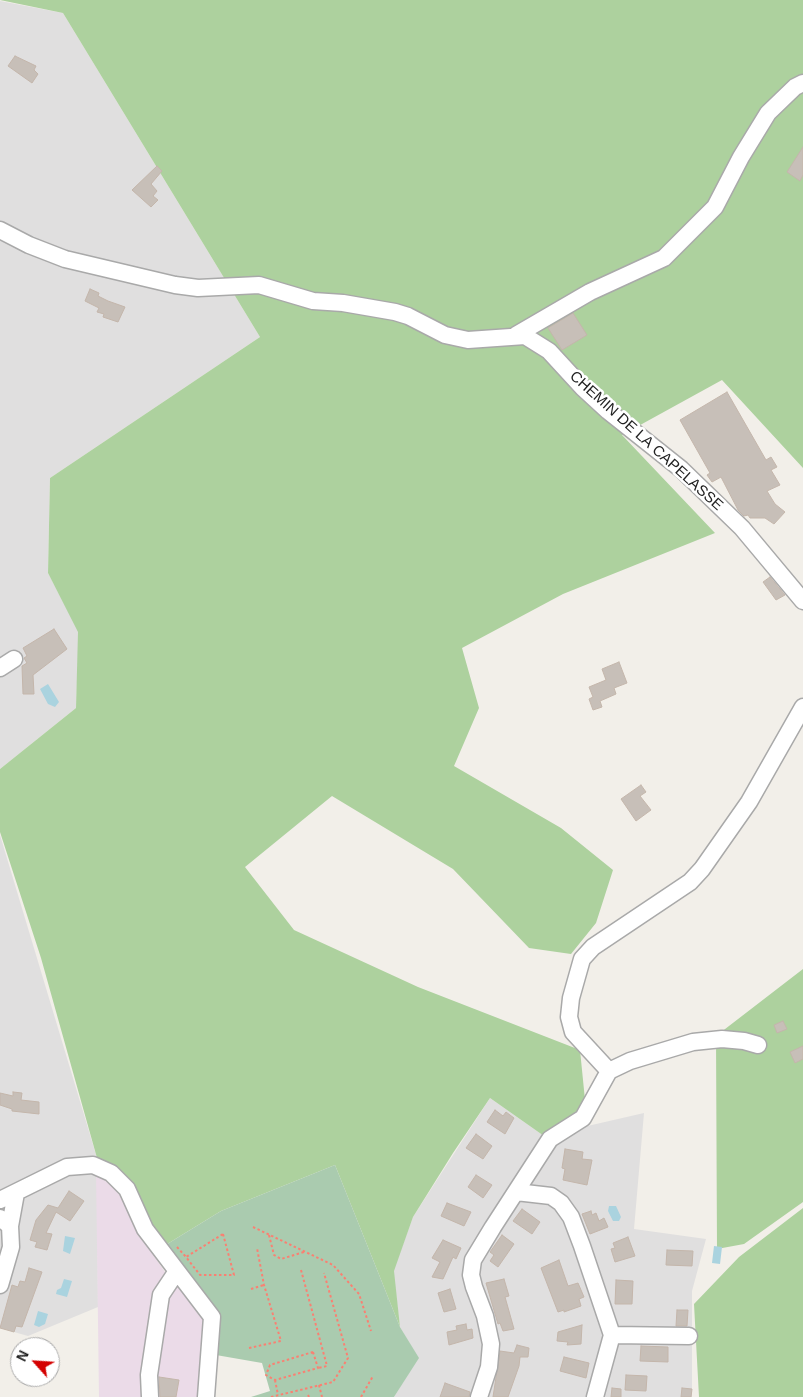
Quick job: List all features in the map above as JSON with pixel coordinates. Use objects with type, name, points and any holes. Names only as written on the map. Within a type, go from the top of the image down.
[{"type":"street","points":[[516,335],[590,292],[664,258],[715,207],[741,157],[768,113],[795,87],[803,83]]},
{"type":"street","name":"CHEMIN DE LA CAPELASSE","points":[[0,230],[65,259],[175,285],[198,288],[259,285],[313,301],[343,303],[395,312],[445,335],[468,340],[516,335],[525,336],[549,351],[583,388],[608,411],[681,469],[742,528],[803,601]]},
{"type":"street","points":[[0,668],[14,659]]},
{"type":"street","points":[[609,1071],[574,1032],[569,1017],[570,998],[582,959],[593,946],[690,882],[702,869],[750,802],[803,707]]},
{"type":"street","points":[[480,1397],[489,1367],[491,1344],[485,1316],[474,1287],[472,1275],[473,1260],[550,1139],[583,1118],[609,1071],[630,1061],[693,1042],[722,1039],[744,1041],[758,1045]]},
{"type":"street","points":[[0,1200],[67,1167],[93,1165],[111,1173],[127,1189],[144,1229],[212,1317],[206,1397]]},
{"type":"street","points":[[516,1192],[551,1196],[561,1203],[571,1217],[612,1335],[596,1397]]},
{"type":"street","points":[[0,1285],[11,1247],[5,1222],[16,1193]]},
{"type":"street","points":[[150,1397],[149,1375],[161,1296],[176,1271]]},
{"type":"street","points":[[612,1335],[689,1336]]},
{"type":"path","points":[[253,1227],[333,1265],[359,1294],[371,1330]]},
{"type":"path","points":[[177,1247],[200,1274],[234,1275],[222,1234],[186,1257]]},
{"type":"path","points":[[269,1235],[274,1255],[281,1259],[305,1251]]},
{"type":"path","points":[[250,1348],[281,1341],[264,1285],[257,1248]]},
{"type":"path","points":[[301,1270],[327,1366],[275,1380],[266,1375],[270,1365],[313,1352],[318,1368]]},
{"type":"path","points":[[271,1397],[334,1382],[348,1358],[324,1273]]},
{"type":"path","points":[[252,1289],[264,1285]]},
{"type":"path","points":[[361,1397],[372,1376]]},
{"type":"path","points":[[275,1380],[278,1395]]},
{"type":"path","points":[[319,1385],[322,1397]]},
{"type":"shaded area","points":[[0,1],[63,13],[260,337],[50,478],[48,573],[79,632],[76,708],[0,769]]},
{"type":"shaded area","points":[[0,835],[97,1158],[98,1307],[28,1336],[0,1328]]},
{"type":"shaded area","points":[[490,1098],[544,1136],[644,1113],[634,1229],[706,1239],[692,1291],[692,1397],[394,1397],[418,1358],[400,1327],[393,1271],[413,1217]]},
{"type":"shaded area","points":[[96,1171],[120,1190],[150,1250],[171,1281],[199,1307],[208,1324],[201,1397],[99,1397]]},
{"type":"green space","points":[[0,0],[803,0],[803,468],[722,380],[622,435],[715,533],[563,594],[462,648],[479,708],[454,766],[561,828],[613,870],[596,923],[571,954],[529,948],[453,869],[332,796],[245,867],[294,930],[418,987],[580,1050],[586,1110],[544,1136],[490,1098],[453,1153],[413,1217],[394,1271],[400,1327],[335,1165],[221,1211],[164,1246],[136,1195],[124,1179],[97,1158],[41,958],[0,832],[0,769],[76,708],[78,632],[48,573],[50,478],[260,337],[63,13]]},
{"type":"green space","points":[[803,969],[803,1202],[744,1244],[717,1249],[716,1036]]},
{"type":"green space","points":[[335,1165],[400,1327],[419,1358],[394,1397],[251,1397],[270,1391],[262,1363],[216,1355],[218,1345],[164,1246],[221,1211]]},
{"type":"green space","points":[[803,1208],[803,1397],[699,1397],[694,1304],[739,1257]]},
{"type":"water","points":[[48,684],[59,702],[55,707],[48,704],[40,689]]},
{"type":"water","points":[[609,1206],[616,1206],[621,1217],[619,1221],[613,1221],[608,1211]]},
{"type":"water","points":[[65,1236],[75,1238],[70,1254],[63,1251]]},
{"type":"water","points":[[714,1246],[722,1247],[720,1264],[712,1263]]},
{"type":"water","points":[[64,1279],[72,1281],[67,1297],[56,1294],[57,1290],[61,1288]]},
{"type":"water","points":[[38,1311],[48,1314],[45,1324],[39,1327],[34,1325]]},
{"type":"building","points":[[15,56],[36,66],[34,70],[38,74],[32,83],[8,66]]},
{"type":"building","points":[[803,147],[803,175],[800,181],[787,172]]},
{"type":"building","points":[[157,166],[162,171],[151,184],[157,191],[153,196],[158,200],[151,207],[132,190]]},
{"type":"building","points":[[90,289],[99,293],[98,296],[125,307],[118,322],[103,317],[104,314],[97,312],[99,308],[85,301]]},
{"type":"building","points":[[573,313],[587,335],[562,350],[548,328]]},
{"type":"building","points":[[727,392],[766,460],[771,457],[777,467],[771,470],[780,485],[767,491],[775,504],[785,512],[774,524],[765,518],[744,516],[738,510],[721,477],[712,482],[707,475],[710,473],[680,420]]},
{"type":"building","points":[[770,577],[785,595],[776,600],[763,582]]},
{"type":"building","points":[[54,629],[67,649],[33,675],[34,694],[23,694],[22,666],[27,663],[24,658],[27,656],[23,648]]},
{"type":"building","points":[[619,662],[627,683],[614,688],[616,694],[600,701],[602,707],[593,710],[589,699],[593,697],[589,687],[606,680],[602,669]]},
{"type":"building","points":[[641,785],[646,792],[640,796],[651,810],[636,821],[621,799]]},
{"type":"building","points":[[783,1021],[787,1029],[777,1033],[774,1025]]},
{"type":"building","points":[[803,1046],[803,1059],[795,1063],[790,1052]]},
{"type":"building","points":[[13,1092],[22,1093],[21,1100],[39,1102],[39,1114],[12,1111],[12,1109],[0,1105],[0,1093],[13,1096]]},
{"type":"building","points":[[495,1110],[503,1116],[506,1112],[514,1118],[505,1134],[487,1122]]},
{"type":"building","points":[[476,1134],[492,1146],[483,1159],[466,1148]]},
{"type":"building","points":[[565,1149],[583,1152],[582,1159],[592,1160],[587,1185],[563,1180],[565,1169],[562,1168]]},
{"type":"building","points":[[476,1175],[492,1185],[483,1198],[468,1187]]},
{"type":"building","points":[[69,1191],[84,1201],[70,1221],[56,1212],[46,1233],[52,1234],[47,1250],[35,1247],[37,1242],[30,1240],[36,1220],[48,1205],[58,1208]]},
{"type":"building","points":[[447,1203],[471,1212],[464,1226],[441,1216]]},
{"type":"building","points":[[522,1209],[540,1222],[532,1234],[513,1221]]},
{"type":"building","points":[[591,1211],[592,1215],[596,1213],[599,1221],[604,1218],[608,1227],[590,1234],[582,1214]]},
{"type":"building","points":[[502,1235],[514,1244],[498,1267],[490,1261],[494,1255],[490,1252]]},
{"type":"building","points":[[628,1237],[635,1256],[615,1262],[611,1249],[615,1248],[613,1243]]},
{"type":"building","points":[[443,1240],[461,1248],[456,1259],[453,1257],[443,1279],[432,1277],[440,1262],[432,1258]]},
{"type":"building","points":[[667,1250],[693,1251],[692,1266],[666,1265]]},
{"type":"building","points":[[559,1260],[568,1286],[578,1283],[584,1297],[579,1299],[581,1306],[564,1312],[564,1310],[558,1312],[541,1268]]},
{"type":"building","points":[[29,1268],[42,1272],[22,1327],[16,1326],[14,1332],[0,1328],[12,1285],[18,1287],[20,1281],[25,1282]]},
{"type":"building","points":[[504,1279],[509,1296],[505,1297],[514,1329],[503,1331],[500,1323],[498,1324],[486,1283]]},
{"type":"building","points":[[616,1280],[633,1281],[632,1304],[615,1304]]},
{"type":"building","points":[[450,1289],[456,1309],[444,1312],[438,1293]]},
{"type":"building","points":[[677,1310],[688,1310],[687,1326],[676,1326]]},
{"type":"building","points":[[466,1324],[467,1330],[472,1329],[473,1338],[449,1345],[447,1332],[457,1330],[456,1326]]},
{"type":"building","points":[[582,1325],[581,1344],[567,1345],[568,1342],[557,1341],[558,1332]]},
{"type":"building","points":[[517,1345],[529,1348],[528,1357],[520,1357],[519,1366],[508,1397],[493,1397],[500,1351],[514,1353]]},
{"type":"building","points":[[641,1346],[668,1347],[668,1362],[640,1361]]},
{"type":"building","points":[[564,1357],[589,1363],[586,1378],[560,1371]]},
{"type":"building","points":[[626,1375],[647,1376],[646,1391],[625,1390]]},
{"type":"building","points":[[159,1377],[179,1380],[176,1397],[160,1397]]},
{"type":"building","points":[[445,1383],[470,1392],[469,1397],[440,1397]]},
{"type":"building","points":[[612,1388],[621,1389],[621,1397],[611,1397]]},
{"type":"building","points":[[682,1388],[692,1389],[691,1397],[681,1397]]}]
